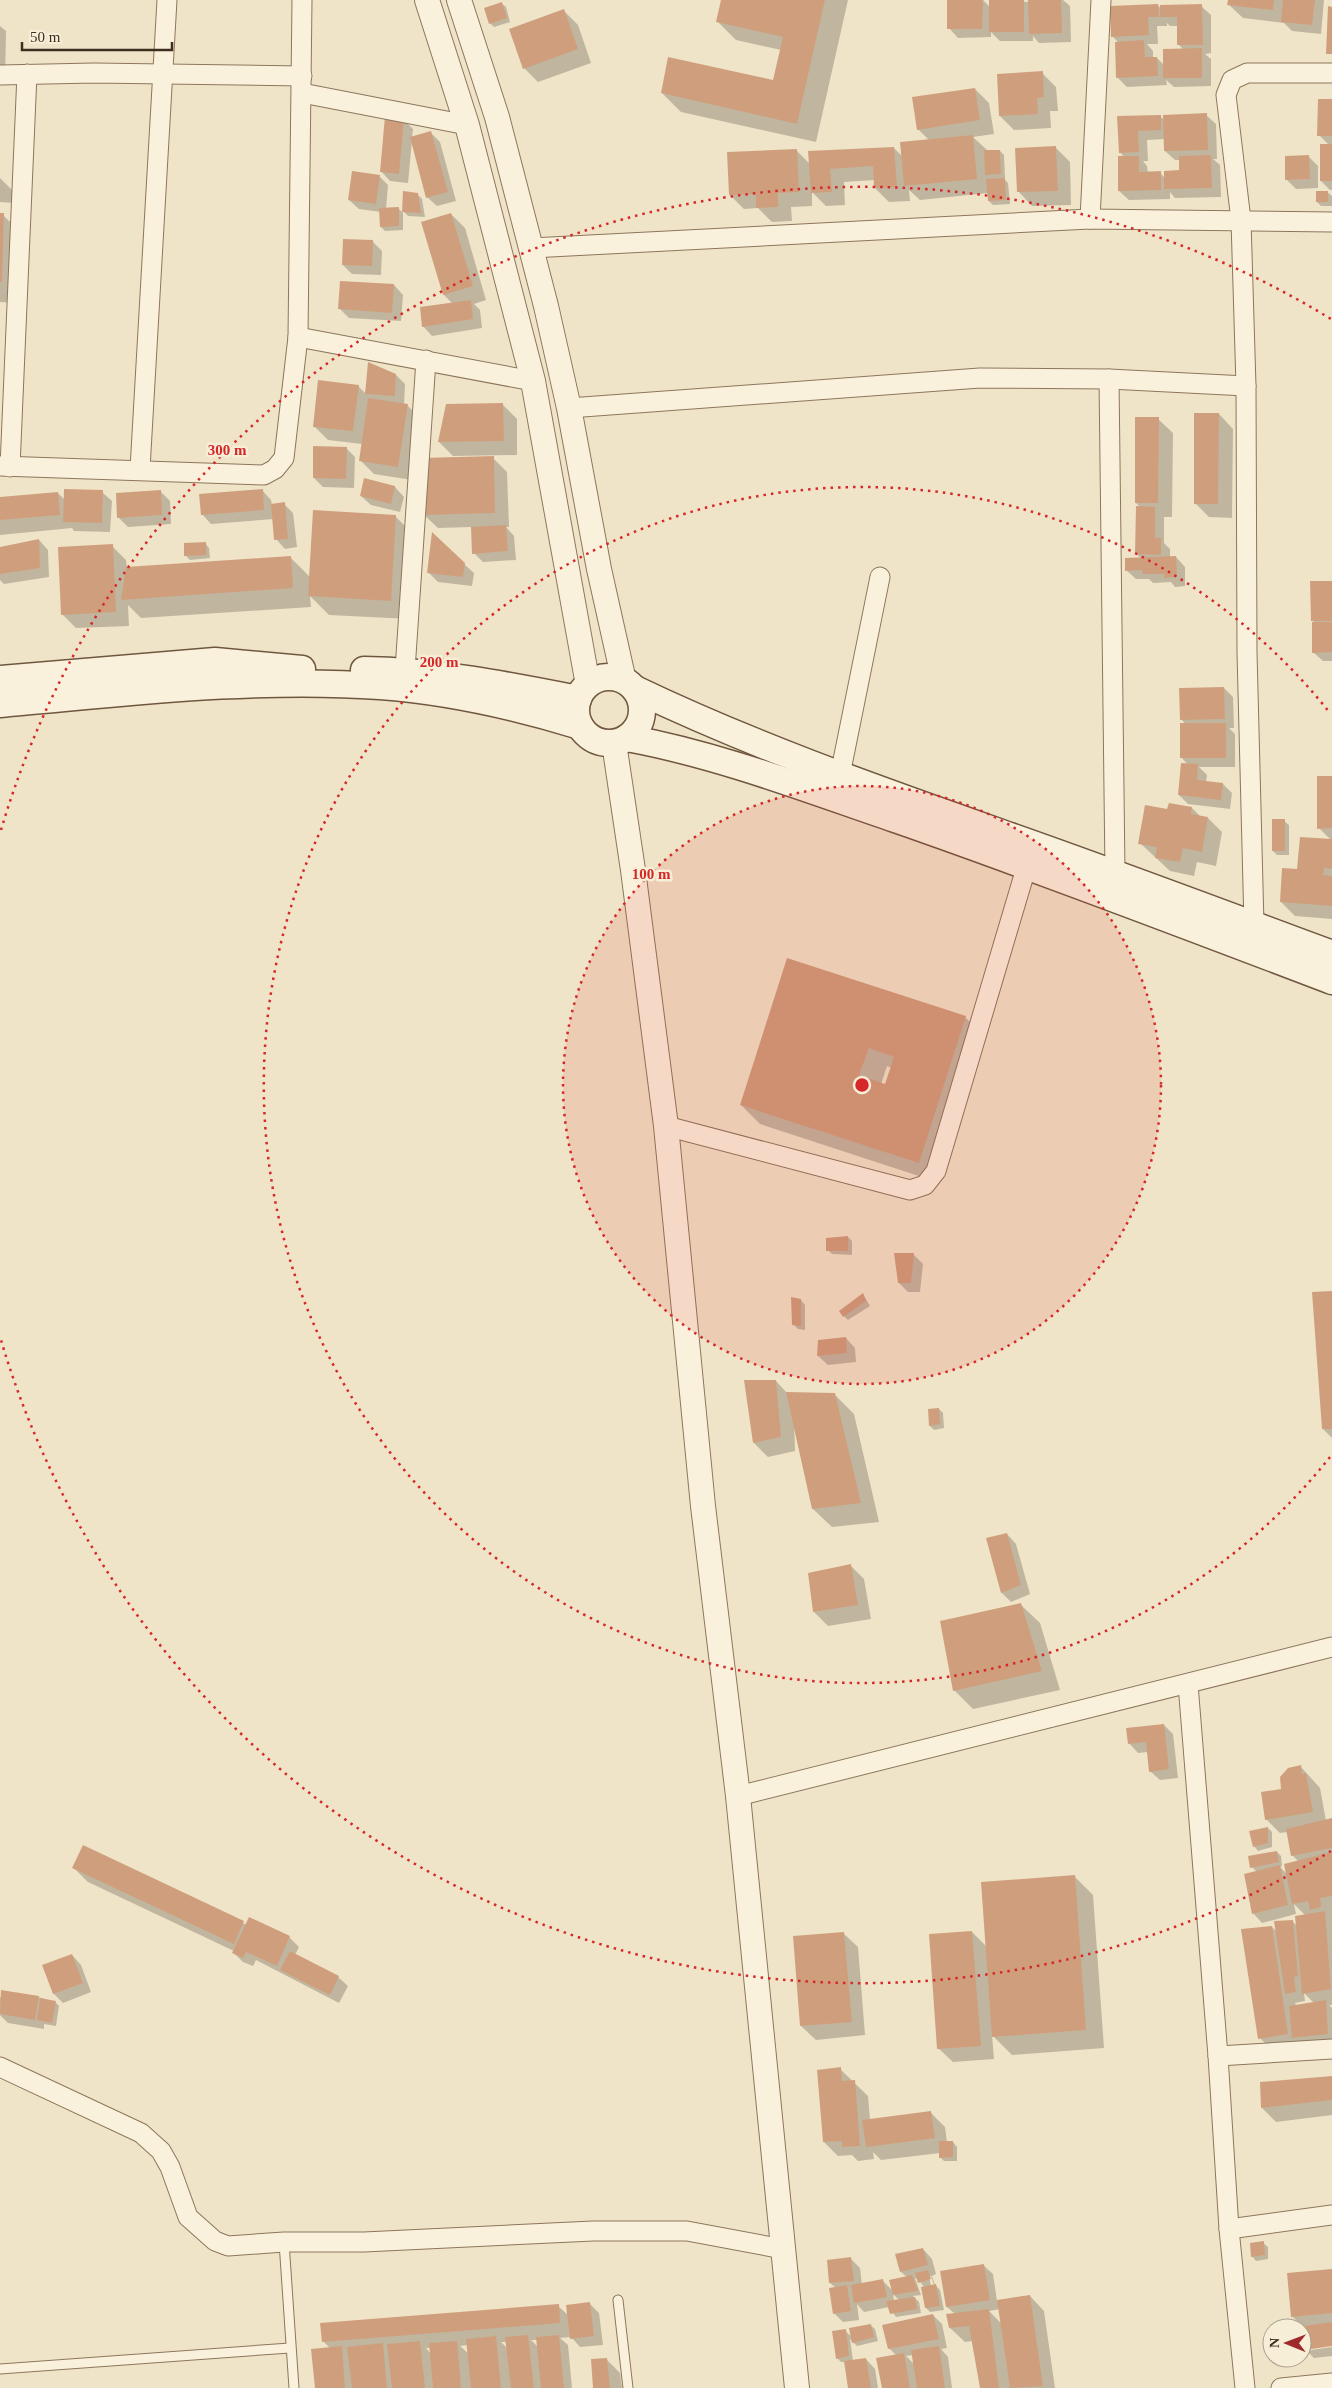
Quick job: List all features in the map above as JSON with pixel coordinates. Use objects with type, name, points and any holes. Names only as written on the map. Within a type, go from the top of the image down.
[{"type":"main road","points":[[0,679],[215,661],[288,668],[404,670],[481,681],[583,692]]},
{"type":"main road","points":[[1332,954],[1115,873],[840,776],[671,706],[612,677],[599,678],[583,692],[576,708],[580,726],[588,736],[600,742],[621,741],[658,744],[760,772],[1027,865],[1332,981]]},
{"type":"main road","points":[[0,704],[220,686],[299,684],[372,686],[472,698],[541,714],[580,726]]},
{"type":"main road","points":[[621,741],[636,730],[641,720],[641,704],[630,685]]},
{"type":"street","points":[[140,469],[167,0]]},
{"type":"street","points":[[27,74],[5,466],[140,469],[264,475],[275,469],[284,458],[298,337],[302,0]]},
{"type":"street","points":[[427,0],[467,125],[533,381],[583,692]]},
{"type":"street","points":[[459,0],[497,117],[531,248],[569,408],[599,569],[630,685]]},
{"type":"street","points":[[1090,219],[1101,0]]},
{"type":"street","points":[[1254,925],[1247,652],[1246,386],[1240,220],[1226,95],[1232,80],[1247,73],[1332,73]]},
{"type":"street","points":[[0,75],[162,74],[302,85],[467,125]]},
{"type":"street","points":[[531,248],[1090,219],[1332,222]]},
{"type":"street","points":[[298,337],[533,381]]},
{"type":"street","points":[[404,670],[426,360]]},
{"type":"street","points":[[569,408],[980,378],[1109,379],[1246,386]]},
{"type":"street","points":[[1109,379],[1115,873]]},
{"type":"street","points":[[840,776],[880,578]]},
{"type":"street","points":[[621,741],[633,870],[666,1126],[703,1506],[738,1796],[797,2388]]},
{"type":"street","points":[[666,1126],[910,1190],[925,1185],[936,1171],[1027,865]]},
{"type":"street","points":[[738,1796],[1332,1647]]},
{"type":"street","points":[[1188,1684],[1218,2056],[1229,2229],[1245,2388]]},
{"type":"street","points":[[1218,2056],[1332,2048]]},
{"type":"street","points":[[0,2067],[141,2133],[160,2152],[170,2167],[188,2217],[215,2241],[228,2246],[284,2242],[364,2242],[593,2231],[687,2231],[783,2249]]},
{"type":"street","points":[[1229,2229],[1332,2214]]},
{"type":"street","points":[[1281,2388],[1332,2384]]},
{"type":"lane","points":[[284,2242],[294,2388]]},
{"type":"lane","points":[[618,2300],[628,2388]]},
{"type":"lane","points":[[0,2369],[290,2348]]},
{"type":"building","points":[[721,0],[825,0],[797,124],[661,93],[668,57],[773,80],[783,37],[716,22]]},
{"type":"building","points":[[947,0],[983,0],[982,29],[947,29]]},
{"type":"building","points":[[989,0],[1024,0],[1024,32],[989,32]]},
{"type":"building","points":[[1028,0],[1061,0],[1062,33],[1029,34]]},
{"type":"building","points":[[1228,0],[1274,0],[1273,10],[1227,5]]},
{"type":"building","points":[[1283,0],[1315,0],[1312,25],[1281,22]]},
{"type":"building","points":[[502,2],[507,18],[489,24],[484,8]]},
{"type":"building","points":[[1158,4],[1159,17],[1148,17],[1149,35],[1111,37],[1110,6]]},
{"type":"building","points":[[1202,4],[1203,45],[1177,45],[1177,17],[1160,17],[1160,5]]},
{"type":"building","points":[[1328,6],[1332,7],[1332,54],[1326,54]]},
{"type":"building","points":[[564,9],[578,49],[523,69],[509,29]]},
{"type":"building","points":[[1144,40],[1145,57],[1157,57],[1158,76],[1116,78],[1115,42]]},
{"type":"building","points":[[1202,48],[1202,78],[1163,78],[1163,49]]},
{"type":"building","points":[[1043,71],[1044,97],[1037,98],[1038,114],[999,116],[997,74]]},
{"type":"building","points":[[975,88],[980,120],[917,130],[912,97]]},
{"type":"building","points":[[1318,99],[1332,99],[1332,136],[1317,136]]},
{"type":"building","points":[[1207,113],[1208,150],[1164,151],[1163,115]]},
{"type":"building","points":[[1161,115],[1161,130],[1138,131],[1139,152],[1119,153],[1117,116]]},
{"type":"building","points":[[385,116],[404,118],[399,174],[380,172]]},
{"type":"building","points":[[431,131],[448,192],[426,198],[410,137]]},
{"type":"building","points":[[973,135],[977,179],[904,186],[900,142]]},
{"type":"building","points":[[1320,144],[1332,144],[1332,181],[1320,181]]},
{"type":"building","points":[[1056,146],[1058,191],[1017,192],[1015,148]]},
{"type":"building","points":[[894,147],[897,187],[874,188],[873,166],[830,169],[832,192],[811,193],[808,151]]},
{"type":"building","points":[[797,149],[799,192],[778,193],[778,207],[756,208],[756,194],[729,195],[727,152]]},
{"type":"building","points":[[984,150],[1000,150],[1001,174],[985,175]]},
{"type":"building","points":[[1211,155],[1212,188],[1164,189],[1164,171],[1179,170],[1179,156]]},
{"type":"building","points":[[1309,155],[1310,179],[1285,180],[1285,156]]},
{"type":"building","points":[[1118,156],[1139,156],[1139,172],[1161,171],[1161,190],[1118,191]]},
{"type":"building","points":[[352,171],[380,175],[376,204],[348,200]]},
{"type":"building","points":[[1005,178],[1006,200],[988,201],[986,179]]},
{"type":"building","points":[[403,191],[418,193],[421,213],[402,212]]},
{"type":"building","points":[[1316,191],[1328,191],[1328,202],[1316,202]]},
{"type":"building","points":[[399,207],[399,226],[380,227],[379,208]]},
{"type":"building","points":[[0,213],[4,213],[2,282],[0,282]]},
{"type":"building","points":[[451,213],[473,286],[443,295],[421,222]]},
{"type":"building","points":[[343,239],[373,240],[372,266],[342,265]]},
{"type":"building","points":[[340,281],[394,284],[392,313],[338,309]]},
{"type":"building","points":[[471,300],[473,319],[422,327],[420,307]]},
{"type":"building","points":[[368,362],[396,374],[395,396],[365,394]]},
{"type":"building","points":[[318,380],[359,385],[353,431],[313,427]]},
{"type":"building","points":[[368,398],[408,404],[398,467],[359,461]]},
{"type":"building","points":[[503,403],[504,441],[438,442],[446,404]]},
{"type":"building","points":[[1194,413],[1219,413],[1218,504],[1194,504]]},
{"type":"building","points":[[1135,417],[1159,417],[1158,503],[1135,503]]},
{"type":"building","points":[[313,446],[347,447],[346,479],[313,478]]},
{"type":"building","points":[[494,456],[495,513],[422,515],[421,458]]},
{"type":"building","points":[[364,478],[395,486],[391,504],[360,496]]},
{"type":"building","points":[[64,489],[103,490],[102,523],[63,522]]},
{"type":"building","points":[[263,489],[264,510],[201,515],[199,494]]},
{"type":"building","points":[[161,490],[162,515],[117,518],[116,493]]},
{"type":"building","points":[[58,492],[60,515],[0,520],[0,497]]},
{"type":"building","points":[[285,502],[288,539],[274,540],[271,504]]},
{"type":"building","points":[[1136,506],[1155,507],[1155,538],[1161,538],[1161,555],[1135,554]]},
{"type":"building","points":[[313,510],[396,515],[391,601],[308,596]]},
{"type":"building","points":[[506,525],[508,551],[472,554],[471,527]]},
{"type":"building","points":[[432,532],[465,563],[463,577],[427,573]]},
{"type":"building","points":[[39,539],[40,568],[0,574],[0,547]]},
{"type":"building","points":[[206,542],[206,555],[184,556],[184,543]]},
{"type":"building","points":[[113,544],[116,612],[61,615],[58,547]]},
{"type":"building","points":[[291,556],[293,588],[121,600],[126,567]]},
{"type":"building","points":[[1176,556],[1177,577],[1164,578],[1164,574],[1143,574],[1142,570],[1125,571],[1125,558]]},
{"type":"building","points":[[1310,581],[1332,581],[1332,621],[1311,621]]},
{"type":"building","points":[[1312,622],[1332,622],[1332,652],[1312,653]]},
{"type":"building","points":[[1224,687],[1225,719],[1180,720],[1179,688]]},
{"type":"building","points":[[1180,723],[1226,723],[1226,758],[1180,758]]},
{"type":"building","points":[[1181,763],[1198,764],[1197,780],[1223,783],[1221,800],[1178,795]]},
{"type":"building","points":[[1317,776],[1332,776],[1332,828],[1317,829]]},
{"type":"building","points":[[1169,803],[1192,807],[1191,814],[1208,817],[1202,852],[1183,848],[1180,862],[1155,858],[1157,847],[1138,844],[1145,805],[1167,809]]},
{"type":"building","points":[[1272,819],[1285,819],[1285,851],[1272,851]]},
{"type":"building","points":[[1300,837],[1332,839],[1332,869],[1324,868],[1323,875],[1332,876],[1332,906],[1280,902],[1282,868],[1297,869]]},
{"type":"building","points":[[787,958],[966,1016],[919,1163],[740,1105]],"holes":[[[869,1048],[894,1057],[885,1084],[859,1075]]]},
{"type":"building","points":[[848,1236],[848,1251],[826,1251],[826,1238]]},
{"type":"building","points":[[894,1253],[914,1253],[911,1283],[898,1283]]},
{"type":"building","points":[[1332,1291],[1332,1429],[1322,1429],[1312,1292]]},
{"type":"building","points":[[863,1293],[866,1301],[843,1317],[839,1311]]},
{"type":"building","points":[[791,1297],[801,1299],[801,1326],[792,1325]]},
{"type":"building","points":[[846,1337],[847,1353],[817,1356],[818,1340]]},
{"type":"building","points":[[744,1380],[776,1380],[781,1437],[753,1443]]},
{"type":"building","points":[[786,1392],[835,1393],[861,1503],[812,1509]]},
{"type":"building","points":[[939,1408],[940,1424],[929,1426],[928,1409]]},
{"type":"building","points":[[1007,1533],[1021,1585],[1001,1593],[986,1538]]},
{"type":"building","points":[[851,1564],[858,1605],[813,1612],[808,1573]]},
{"type":"building","points":[[1021,1603],[1042,1671],[953,1691],[940,1621]]},
{"type":"building","points":[[1164,1724],[1169,1769],[1149,1772],[1146,1742],[1128,1744],[1126,1728]]},
{"type":"building","points":[[1301,1765],[1302,1774],[1306,1773],[1313,1812],[1265,1820],[1261,1792],[1281,1789],[1280,1777],[1288,1768]]},
{"type":"building","points":[[1332,1818],[1332,1848],[1291,1856],[1286,1829]]},
{"type":"building","points":[[1268,1827],[1268,1843],[1253,1847],[1249,1831]]},
{"type":"building","points":[[83,1845],[244,1921],[234,1944],[72,1868]]},
{"type":"building","points":[[1277,1851],[1279,1862],[1250,1868],[1248,1856]]},
{"type":"building","points":[[1332,1852],[1332,1896],[1320,1898],[1321,1907],[1310,1910],[1308,1901],[1292,1904],[1284,1864]]},
{"type":"building","points":[[1280,1865],[1288,1905],[1252,1914],[1244,1874]]},
{"type":"building","points":[[1075,1875],[1086,2030],[992,2037],[981,1882]]},
{"type":"building","points":[[1325,1911],[1331,1989],[1302,1994],[1295,1916]]},
{"type":"building","points":[[249,1917],[290,1936],[277,1966],[246,1952],[243,1958],[232,1953]]},
{"type":"building","points":[[1293,1920],[1298,1976],[1294,1977],[1296,1992],[1285,1994],[1274,1921]]},
{"type":"building","points":[[1272,1926],[1288,2034],[1258,2039],[1241,1929]]},
{"type":"building","points":[[972,1931],[981,2046],[937,2049],[929,1934]]},
{"type":"building","points":[[844,1932],[852,2022],[800,2026],[793,1936]]},
{"type":"building","points":[[290,1951],[339,1976],[330,1995],[280,1970]]},
{"type":"building","points":[[72,1954],[83,1983],[53,1994],[42,1965]]},
{"type":"building","points":[[1,1990],[39,1996],[35,2020],[0,2014]]},
{"type":"building","points":[[40,1998],[56,2001],[52,2023],[37,2020]]},
{"type":"building","points":[[1326,2000],[1328,2034],[1292,2038],[1289,2006]]},
{"type":"building","points":[[841,2067],[842,2081],[855,2080],[860,2146],[842,2147],[842,2141],[823,2142],[817,2070]]},
{"type":"building","points":[[1332,2076],[1332,2100],[1261,2108],[1260,2082]]},
{"type":"building","points":[[931,2111],[935,2138],[866,2147],[862,2120]]},
{"type":"building","points":[[939,2141],[953,2141],[953,2157],[939,2158]]},
{"type":"building","points":[[1264,2241],[1265,2255],[1251,2257],[1250,2243]]},
{"type":"building","points":[[923,2248],[928,2265],[900,2272],[895,2254]]},
{"type":"building","points":[[851,2257],[854,2281],[829,2283],[827,2260]]},
{"type":"building","points":[[984,2264],[990,2300],[946,2307],[940,2271]]},
{"type":"building","points":[[1332,2269],[1332,2313],[1291,2317],[1287,2273]]},
{"type":"building","points":[[928,2270],[931,2279],[918,2283],[915,2273]]},
{"type":"building","points":[[912,2275],[918,2291],[893,2295],[889,2280]]},
{"type":"building","points":[[883,2279],[887,2297],[854,2303],[851,2285]]},
{"type":"building","points":[[936,2284],[940,2306],[925,2308],[921,2287]]},
{"type":"building","points":[[847,2285],[851,2311],[833,2314],[829,2288]]},
{"type":"building","points":[[1030,2295],[1043,2386],[1010,2388],[997,2300]]},
{"type":"building","points":[[915,2297],[917,2309],[890,2314],[886,2301]]},
{"type":"building","points":[[590,2302],[594,2336],[570,2339],[566,2305]]},
{"type":"building","points":[[559,2304],[560,2323],[322,2342],[320,2323]]},
{"type":"building","points":[[989,2309],[999,2388],[980,2388],[969,2326],[949,2328],[946,2314]]},
{"type":"building","points":[[933,2314],[939,2339],[888,2349],[882,2325]]},
{"type":"building","points":[[1332,2322],[1332,2346],[1312,2349],[1312,2325]]},
{"type":"building","points":[[871,2324],[874,2337],[852,2343],[849,2328]]},
{"type":"building","points":[[846,2329],[849,2356],[836,2359],[832,2331]]},
{"type":"building","points":[[528,2335],[534,2388],[511,2388],[505,2337]]},
{"type":"building","points":[[559,2335],[564,2388],[541,2388],[536,2337]]},
{"type":"building","points":[[496,2336],[501,2388],[471,2388],[466,2339]]},
{"type":"building","points":[[420,2341],[425,2388],[392,2388],[387,2344]]},
{"type":"building","points":[[457,2341],[461,2388],[433,2388],[429,2343]]},
{"type":"building","points":[[383,2343],[387,2388],[352,2388],[347,2347]]},
{"type":"building","points":[[342,2346],[345,2388],[315,2388],[311,2349]]},
{"type":"building","points":[[939,2346],[945,2388],[917,2388],[911,2350]]},
{"type":"building","points":[[904,2353],[910,2388],[882,2388],[876,2358]]},
{"type":"building","points":[[607,2358],[610,2388],[593,2388],[591,2359]]},
{"type":"building","points":[[866,2358],[871,2388],[848,2388],[844,2361]]}]
